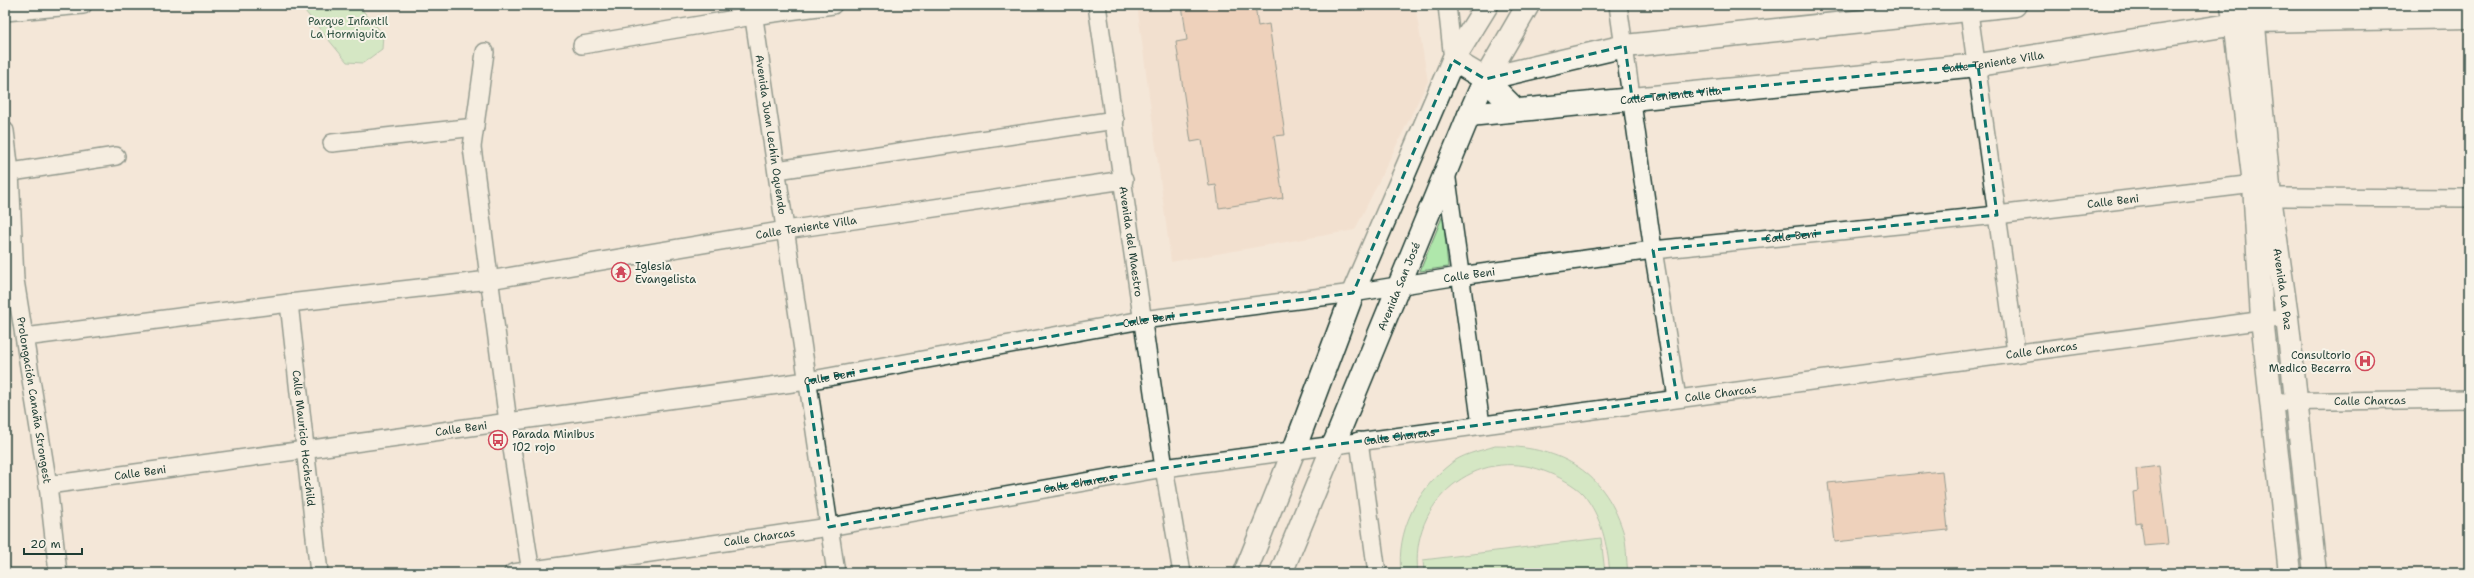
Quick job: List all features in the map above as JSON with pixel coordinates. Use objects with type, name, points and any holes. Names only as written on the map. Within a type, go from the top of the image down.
[{"type":"street","points":[[5,12],[84,5]]},
{"type":"street","points":[[582,45],[752,10],[833,5]]},
{"type":"street","name":"Avenida del Maestro","points":[[1097,5],[1116,120],[1142,320],[1164,468],[1182,573]]},
{"type":"street","points":[[1447,5],[1453,60]]},
{"type":"street","points":[[1245,573],[1294,450],[1353,293],[1453,60],[1487,5]]},
{"type":"street","name":"Avenida San José","points":[[1282,573],[1468,115],[1485,79],[1528,5]]},
{"type":"street","points":[[1618,5],[1653,250],[1677,398]]},
{"type":"street","points":[[1485,79],[1625,46],[1969,7],[2015,5]]},
{"type":"street","points":[[1969,7],[2016,352]]},
{"type":"street","name":"Avenida Juan Lechín Oquendo","points":[[752,10],[836,573]]},
{"type":"street","name":"Calle Teniente Villa","points":[[1468,115],[1978,65],[2233,15],[2254,13],[2469,17]]},
{"type":"street","name":"Avenida La Paz","points":[[2254,13],[2262,191],[2262,319],[2290,573]]},
{"type":"street","name":"Avenida La Paz","points":[[2233,15],[2262,191],[2288,317],[2314,573]]},
{"type":"street","points":[[486,52],[472,155],[530,572]]},
{"type":"street","points":[[1453,60],[1485,79],[1516,110]]},
{"type":"street","points":[[777,170],[1116,120]]},
{"type":"street","points":[[332,143],[475,127]]},
{"type":"street","name":"Prolongación Canaña Strongest","points":[[5,131],[15,280],[48,485],[58,573]]},
{"type":"street","points":[[7,172],[116,156]]},
{"type":"street","points":[[1445,170],[1481,425]]},
{"type":"street","name":"Calle Teniente Villa","points":[[24,337],[289,303],[489,280],[786,230],[1124,180]]},
{"type":"street","name":"Calle Beni","points":[[48,485],[807,381],[1142,320],[1353,293],[1459,276],[1653,250],[1997,215],[2262,191],[2469,198]]},
{"type":"street","points":[[5,246],[15,280]]},
{"type":"street","name":"Calle Mauricio Hochschild","points":[[289,303],[319,573]]},
{"type":"street","name":"Calle Charcas","points":[[513,573],[530,572],[829,527],[1164,468],[2016,352],[2262,319],[2288,317]]},
{"type":"street","name":"Calle Charcas","points":[[2271,402],[2469,399]]},
{"type":"street","points":[[1359,441],[1377,573]]},
{"type":"highlighted area","points":[[1625,46],[1632,98],[1978,65],[1997,215],[1653,250],[1677,398],[1164,468],[829,527],[807,381],[1142,320],[1353,293],[1453,60],[1485,79]]},
{"type":"shaded area","points":[[1137,5],[1415,5],[1428,81],[1355,230],[1171,262]]},
{"type":"green space","name":"Parque Infantil La Hormiguita","points":[[300,5],[358,5],[383,34],[382,49],[363,63],[347,62]]},
{"type":"green space","points":[[1443,215],[1448,267],[1420,271]]},
{"type":"green space","points":[[1495,446],[1538,450],[1557,456],[1575,465],[1590,476],[1603,491],[1614,509],[1623,531],[1628,573],[1610,573],[1605,541],[1599,521],[1595,512],[1579,490],[1554,475],[1519,465],[1494,466],[1472,473],[1452,486],[1436,503],[1424,523],[1418,547],[1418,573],[1401,573],[1400,558],[1402,542],[1411,513],[1418,499],[1438,475],[1454,461],[1471,453]]},
{"type":"green space","points":[[1601,538],[1605,573],[1424,573],[1423,560]]},
{"type":"building","points":[[1182,5],[1255,5],[1258,26],[1269,24],[1285,135],[1274,136],[1283,198],[1219,208],[1216,185],[1209,186],[1202,140],[1191,142],[1176,42],[1187,40]]},
{"type":"building","points":[[2159,466],[2168,544],[2144,546],[2141,522],[2136,523],[2133,492],[2138,491],[2136,469]]},
{"type":"building","points":[[1942,471],[1948,530],[1835,542],[1828,483]]},
{"type":"place","name":"Iglesia Evangelista","points":[[621,272]]},
{"type":"place","name":"Consultorio Medico Becerra","points":[[2365,361]]},
{"type":"place","name":"Parada Minibus 102 rojo","points":[[498,440]]}]
